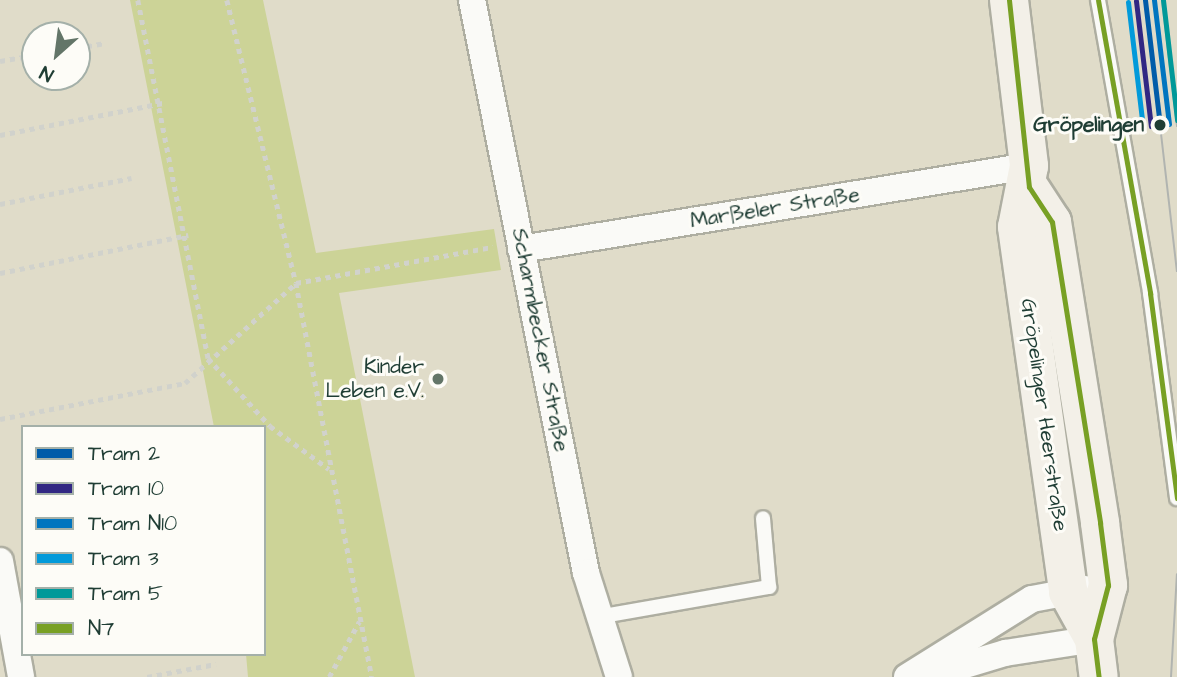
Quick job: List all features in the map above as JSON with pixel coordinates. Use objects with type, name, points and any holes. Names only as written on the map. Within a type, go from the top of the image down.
[{"type":"main road","name":"Gröpelinger Heerstraße","points":[[1009,0],[1029,177],[1017,227],[1068,592],[1094,639],[1099,677]]},
{"type":"main road","name":"Gröpelinger Heerstraße","points":[[1029,177],[1052,222],[1108,585],[1094,639]]},
{"type":"street","name":"Scharmbecker Straße","points":[[472,0],[598,617],[619,677]]},
{"type":"street","name":"Marßeler Straße","points":[[521,249],[1029,177]]},
{"type":"street","points":[[0,561],[22,677]]},
{"type":"street","points":[[907,677],[1032,598],[1108,585]]},
{"type":"street","points":[[925,677],[1005,653],[1094,639]]},
{"type":"lane","points":[[1098,0],[1150,293],[1177,498]]},
{"type":"lane","points":[[598,617],[769,587],[763,519]]},
{"type":"path","points":[[138,0],[163,103],[210,362],[270,426],[331,470]]},
{"type":"path","points":[[226,0],[296,283],[359,622],[372,677]]},
{"type":"path","points":[[91,45],[104,43]]},
{"type":"path","points":[[0,61],[21,57]]},
{"type":"path","points":[[0,135],[163,103]]},
{"type":"path","points":[[0,204],[131,178]]},
{"type":"path","points":[[0,273],[188,235]]},
{"type":"path","points":[[0,419],[185,383],[296,283],[496,247],[521,249]]},
{"type":"path","points":[[329,677],[359,622]]},
{"type":"path","points":[[147,677],[216,664]]},
{"type":"green space","points":[[130,0],[263,0],[316,253],[494,229],[501,270],[339,293],[415,677],[248,677],[246,656],[266,656],[266,425],[214,425]]},
{"type":"tram line","name":"2","points":[[1145,0],[1160,125]]},
{"type":"tram line","name":"N10","points":[[1154,0],[1169,124]]},
{"type":"tram line","points":[[1162,0],[1177,126]]},
{"type":"tram line","name":"5","points":[[1163,0],[1177,120]]},
{"type":"tram line","name":"10","points":[[1136,1],[1151,126]]},
{"type":"tram line","name":"3","points":[[1128,2],[1143,127]]},
{"type":"tram line","points":[[1160,125],[1177,271]]},
{"type":"tram line","points":[[1171,677],[1177,574]]},
{"type":"transit line","name":"N7","points":[[1009,0],[1029,187],[1052,222],[1100,523],[1108,585],[1094,639],[1099,677]]},
{"type":"transit line","name":"N7","points":[[1098,0],[1150,293],[1177,498]]},
{"type":"place","name":"Gröpelingen","points":[[1160,125]]},
{"type":"place","name":"Kinder Leben e.V.","points":[[438,379]]}]
